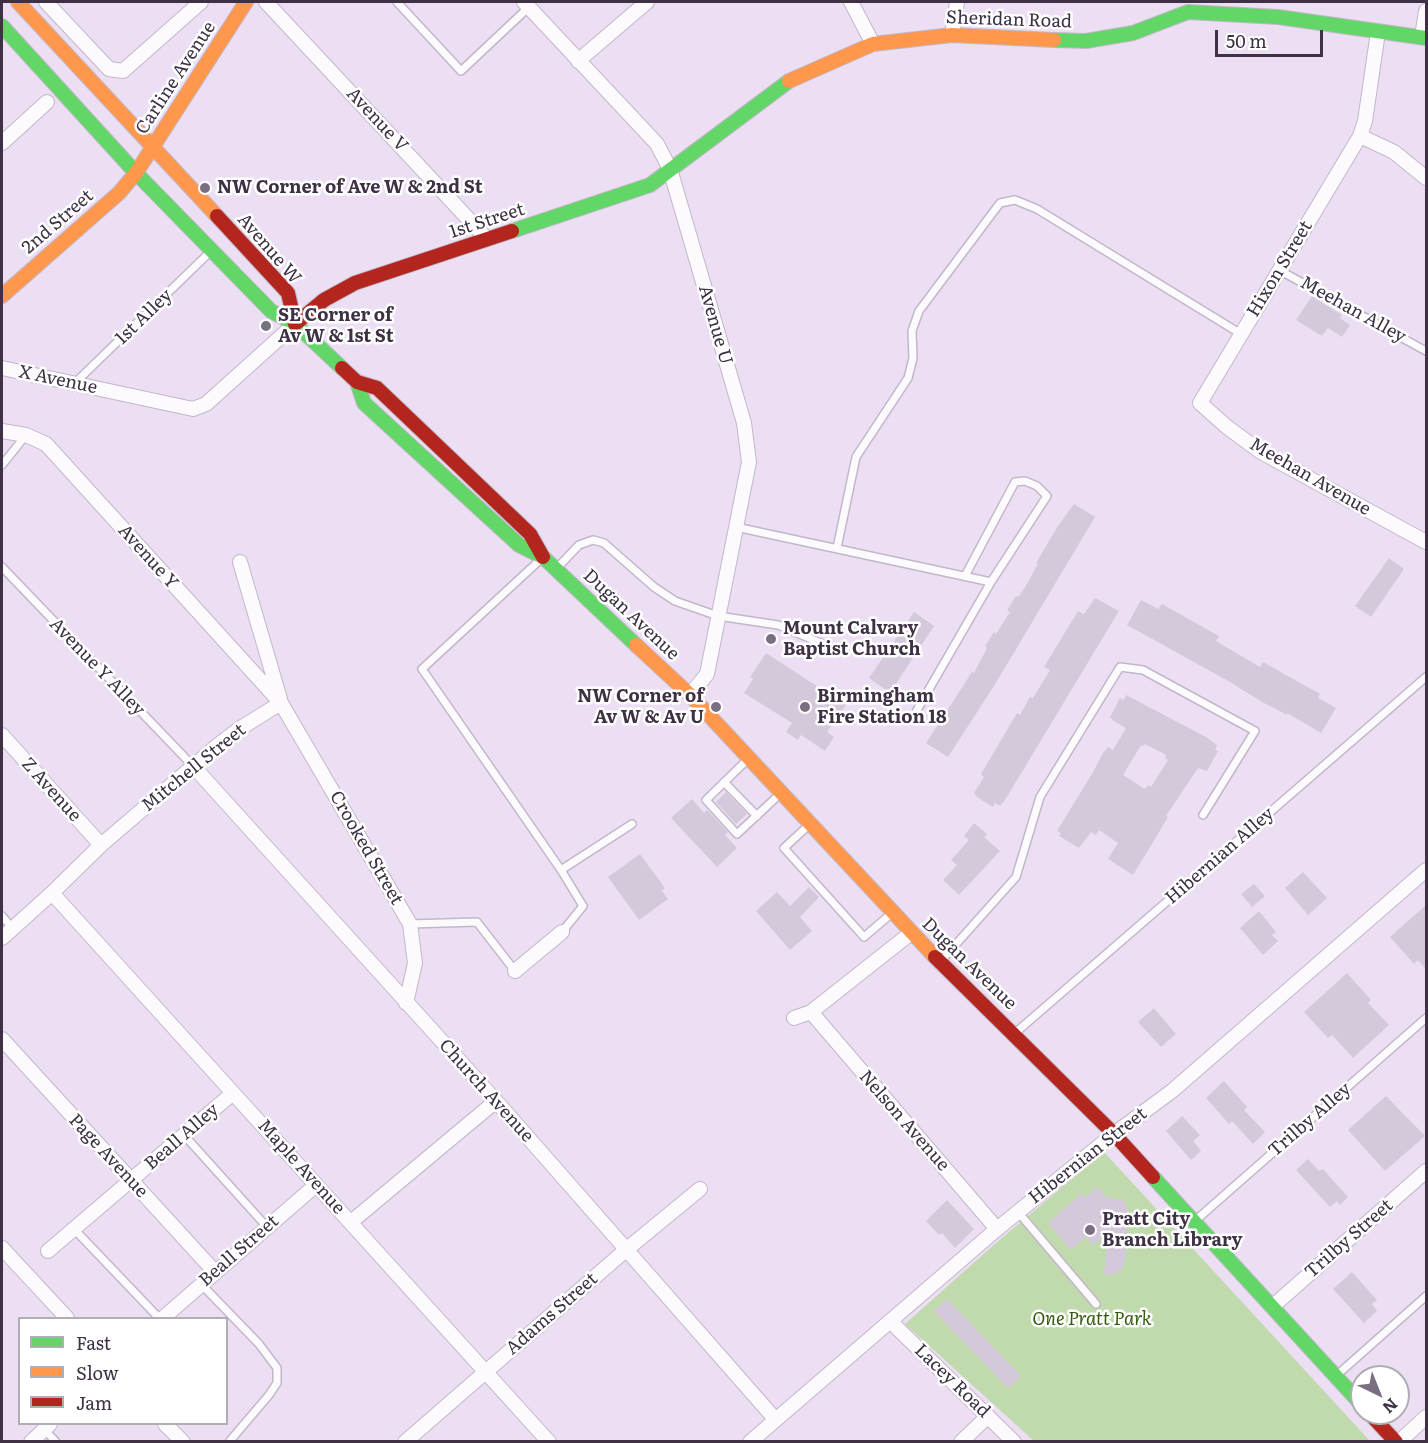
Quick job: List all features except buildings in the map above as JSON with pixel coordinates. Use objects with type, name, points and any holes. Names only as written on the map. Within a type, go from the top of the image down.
[{"type":"main road","name":"Avenue W","points":[[18,2],[288,293],[295,324]]},
{"type":"main road","name":"Carline Avenue","points":[[136,173],[246,2]]},
{"type":"main road","points":[[1188,12],[1203,2]]},
{"type":"main road","name":"Sheridan Road","points":[[873,44],[952,34],[1086,40],[1133,33],[1188,12],[1278,17],[1424,38]]},
{"type":"main road","points":[[2,26],[136,173],[271,311],[295,324]]},
{"type":"main road","name":"1st Street","points":[[295,324],[324,300],[355,283],[650,185],[793,78],[873,44]]},
{"type":"main road","name":"2nd Street","points":[[2,296],[113,199],[136,173]]},
{"type":"main road","name":"Dugan Avenue","points":[[295,324],[357,382],[377,388],[530,534],[543,557],[690,696],[911,933],[1114,1134],[1350,1392]]},
{"type":"main road","points":[[1381,1425],[1397,1442]]},
{"type":"street","points":[[46,2],[109,69],[123,71],[201,2]]},
{"type":"street","name":"Avenue V","points":[[266,2],[488,239]]},
{"type":"street","points":[[578,61],[646,2]]},
{"type":"street","points":[[851,2],[873,44]]},
{"type":"street","points":[[952,34],[957,2]]},
{"type":"street","name":"Avenue U","points":[[527,4],[657,144],[670,169],[744,423],[749,462],[707,674],[690,696]]},
{"type":"street","points":[[1424,38],[1426,11]]},
{"type":"street","name":"Hixon Street","points":[[1200,402],[1360,136],[1365,121],[1378,32]]},
{"type":"street","points":[[2,143],[47,102]]},
{"type":"street","points":[[1360,136],[1394,152],[1426,178]]},
{"type":"street","name":"1st Street","points":[[115,393],[193,409],[206,404],[295,324]]},
{"type":"street","name":"X Avenue","points":[[2,368],[115,393]]},
{"type":"street","name":"Meehan Avenue","points":[[1200,402],[1227,427],[1261,452],[1426,542]]},
{"type":"street","name":"Avenue Y","points":[[2,431],[26,435],[46,444],[281,704]]},
{"type":"street","points":[[240,562],[281,704]]},
{"type":"street","name":"Mitchell Street","points":[[2,938],[101,845],[193,766],[239,729],[281,704]]},
{"type":"street","name":"Crooked Street","points":[[281,704],[410,924],[415,963],[406,1003]]},
{"type":"street","name":"Z Avenue","points":[[2,735],[101,845]]},
{"type":"street","name":"Church Avenue","points":[[193,766],[496,1101],[775,1419]]},
{"type":"street","name":"Hibernian Street","points":[[750,1442],[997,1229],[1114,1134],[1172,1091],[1426,870]]},
{"type":"street","name":"Maple Avenue","points":[[52,893],[549,1442]]},
{"type":"street","points":[[515,971],[562,932]]},
{"type":"street","points":[[794,1018],[811,1012],[911,933]]},
{"type":"street","name":"Nelson Avenue","points":[[811,1012],[997,1229]]},
{"type":"street","name":"Page Avenue","points":[[2,1040],[215,1272]]},
{"type":"street","name":"Beall Alley","points":[[48,1251],[233,1093]]},
{"type":"street","points":[[351,1222],[496,1101]]},
{"type":"street","name":"Trilby Street","points":[[1272,1307],[1426,1171]]},
{"type":"street","name":"Beall Street","points":[[162,1317],[316,1185]]},
{"type":"street","name":"Adams Street","points":[[405,1442],[700,1189]]},
{"type":"street","points":[[2,1248],[66,1317]]},
{"type":"street","name":"Lacey Road","points":[[890,1321],[1014,1442]]},
{"type":"street","points":[[960,1442],[988,1416]]},
{"type":"street","points":[[1397,1442],[1426,1417]]},
{"type":"street","points":[[166,1425],[183,1442]]},
{"type":"street","points":[[31,1442],[47,1426]]},
{"type":"lane","points":[[397,2],[460,71],[527,4]]},
{"type":"lane","points":[[837,548],[856,457],[908,378],[913,358],[912,331],[919,311],[1000,203],[1015,200],[1037,209],[1241,334]]},
{"type":"lane","name":"1st Alley","points":[[79,385],[80,379],[212,250]]},
{"type":"lane","name":"Meehan Alley","points":[[1280,270],[1426,351]]},
{"type":"lane","points":[[2,465],[26,435]]},
{"type":"lane","points":[[917,710],[991,582],[1047,496],[1037,486],[1025,481],[1015,482],[965,576]]},
{"type":"lane","points":[[736,526],[991,582]]},
{"type":"lane","points":[[556,569],[579,545],[593,540],[604,543],[654,587],[675,601],[718,616],[778,625],[828,646]]},
{"type":"lane","points":[[543,557],[422,669],[561,870],[583,906],[562,932]]},
{"type":"lane","name":"Avenue Y Alley","points":[[2,567],[193,766]]},
{"type":"lane","points":[[941,961],[1016,877],[1040,797],[1120,667],[1143,670],[1255,731],[1203,815]]},
{"type":"lane","name":"Hibernian Alley","points":[[1014,1034],[1426,677]]},
{"type":"lane","points":[[748,759],[706,800],[737,834],[780,793]]},
{"type":"lane","points":[[724,782],[756,816]]},
{"type":"lane","points":[[561,870],[632,824]]},
{"type":"lane","points":[[810,824],[784,848],[864,938],[892,913]]},
{"type":"lane","points":[[2,916],[13,929]]},
{"type":"lane","points":[[410,924],[477,922],[515,971]]},
{"type":"lane","name":"Trilby Alley","points":[[1194,1222],[1426,1018]]},
{"type":"lane","points":[[184,1135],[267,1227]]},
{"type":"lane","points":[[1018,1212],[1096,1304]]},
{"type":"lane","points":[[74,1228],[160,1317]]},
{"type":"lane","points":[[201,1284],[259,1344],[277,1368],[277,1383],[229,1442]]},
{"type":"lane","points":[[1335,1376],[1426,1296]]},
{"type":"lane","points":[[47,1426],[56,1442]]},
{"type":"green space","name":"One Pratt Park","points":[[1104,1152],[1350,1419],[1350,1425],[1355,1425],[1370,1441],[1034,1441],[905,1324]]},
{"type":"traffic: fast","points":[[1054,40],[1086,41],[1133,33],[1188,12],[1278,17],[1426,38]]},
{"type":"traffic: fast","points":[[2,26],[136,173],[271,311],[295,324],[342,368]]},
{"type":"traffic: fast","points":[[512,231],[650,185],[789,81]]},
{"type":"traffic: fast","points":[[357,382],[364,403],[519,545],[543,557],[636,645]]},
{"type":"traffic: fast","points":[[1153,1177],[1350,1392]]},
{"type":"traffic: slow","points":[[18,2],[217,216]]},
{"type":"traffic: slow","points":[[2,296],[119,193],[136,173],[246,2]]},
{"type":"traffic: slow","points":[[789,81],[873,44],[952,35],[1054,40]]},
{"type":"traffic: slow","points":[[636,645],[690,695],[935,957]]},
{"type":"traffic: jam","points":[[217,216],[288,293],[295,324]]},
{"type":"traffic: jam","points":[[295,324],[324,300],[355,283],[512,231]]},
{"type":"traffic: jam","points":[[342,368],[357,382],[377,388],[530,534],[543,557]]},
{"type":"traffic: jam","points":[[935,957],[1114,1134],[1153,1177]]},
{"type":"traffic: jam","points":[[1380,1425],[1396,1442]]},
{"type":"place","name":"NW Corner of Ave W & 2nd St","points":[[205,188]]},
{"type":"place","name":"SE Corner of Av W & 1st St","points":[[266,326]]},
{"type":"place","name":"Mount Calvary Baptist Church","points":[[771,639]]},
{"type":"place","name":"NW Corner of Av W & Av U","points":[[716,707]]},
{"type":"place","name":"Birmingham Fire Station 18","points":[[805,707]]},
{"type":"place","name":"Pratt City Branch Library","points":[[1090,1230]]}]
